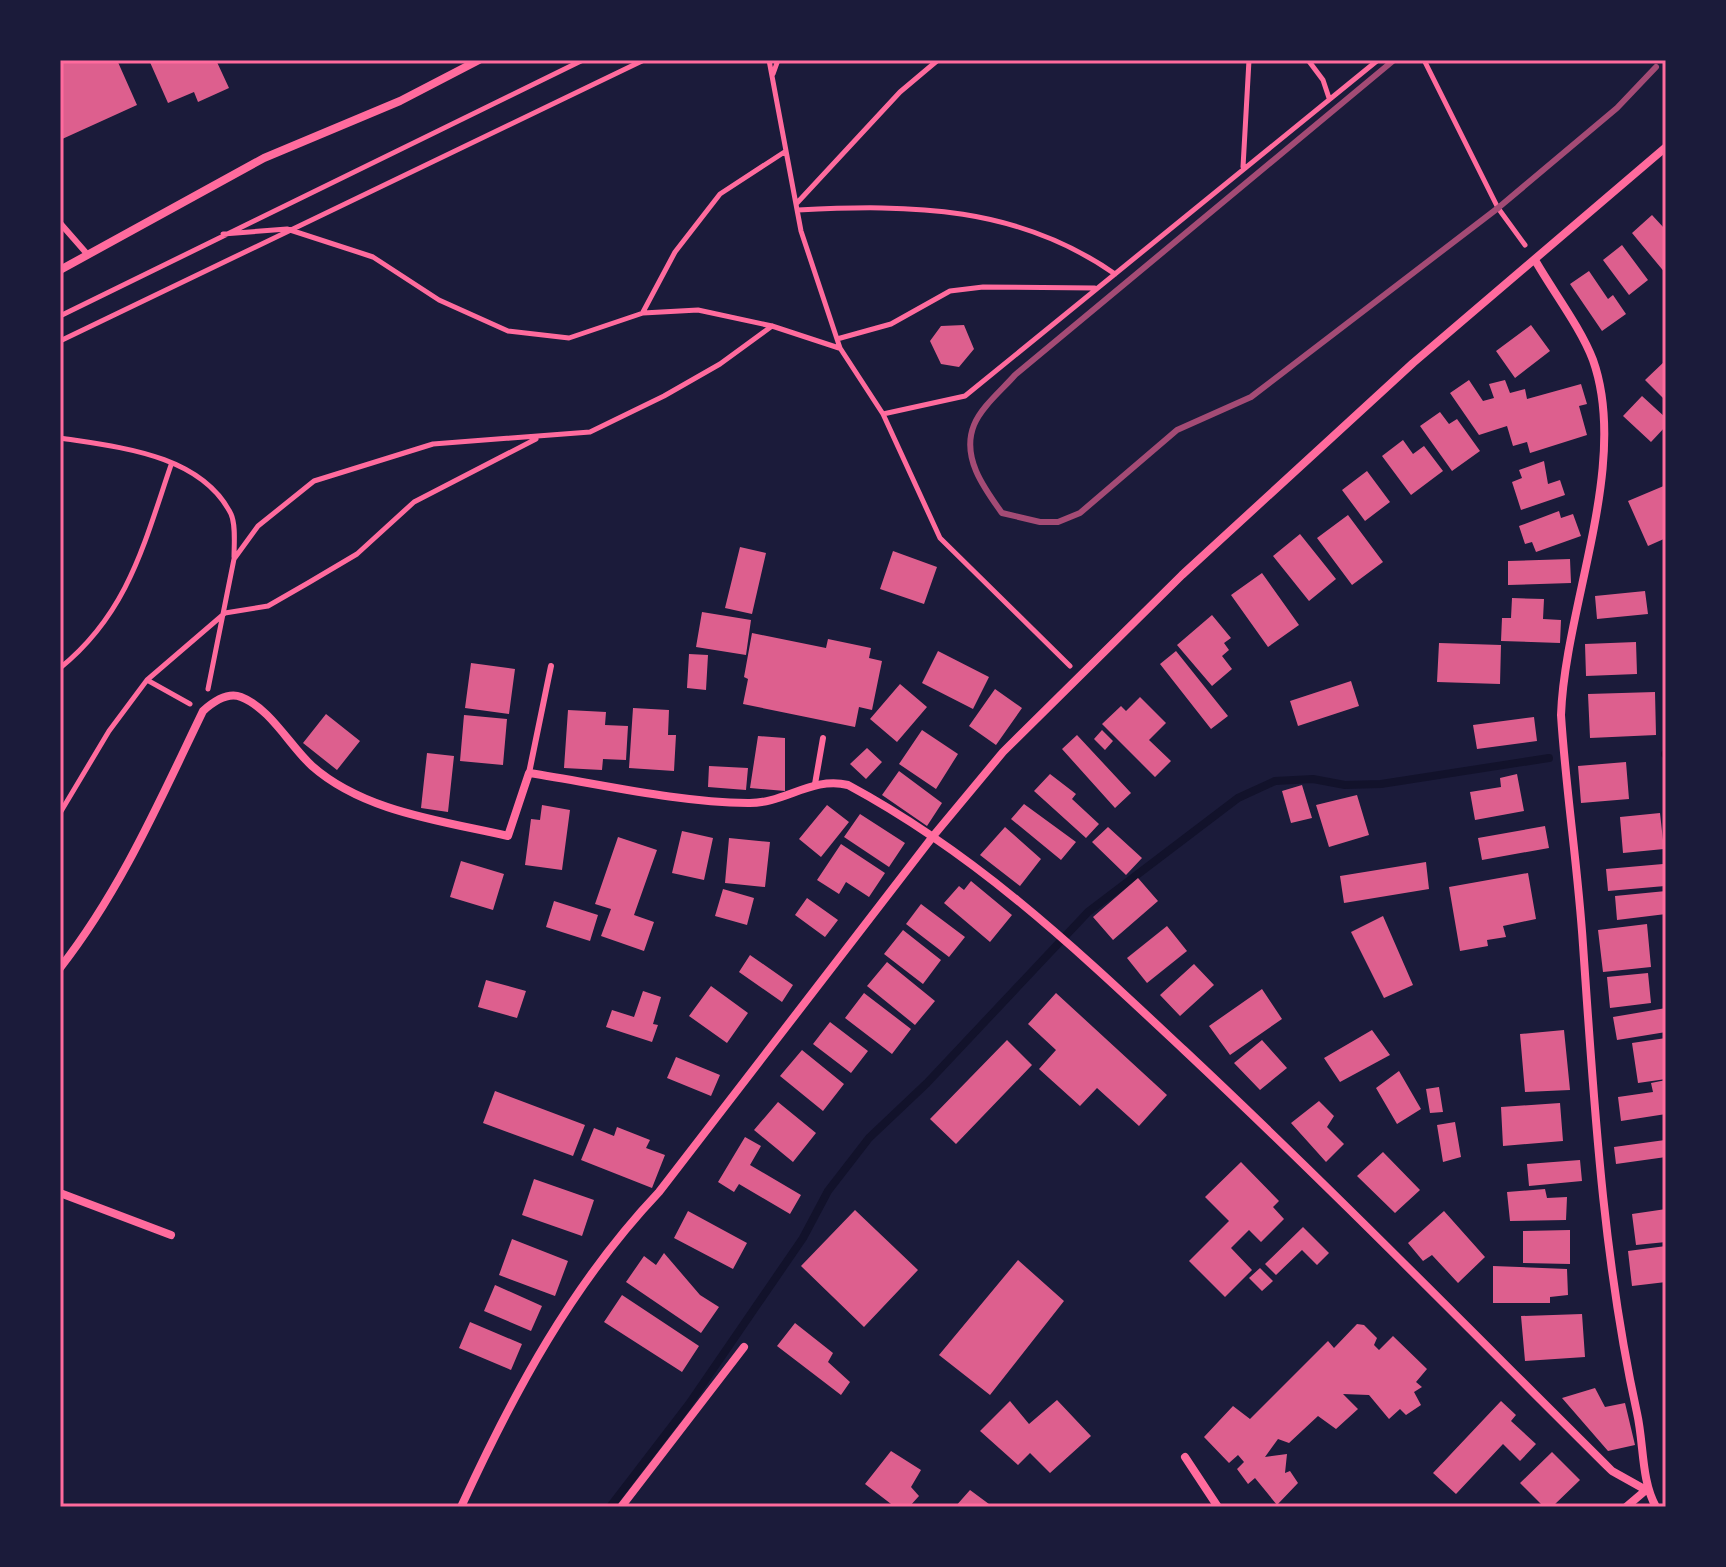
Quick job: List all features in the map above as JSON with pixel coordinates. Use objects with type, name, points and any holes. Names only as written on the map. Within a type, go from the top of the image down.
[{"type":"street","points":[[60,270],[264,158],[400,101],[479,60]]},
{"type":"street","points":[[461,1507],[499,1424],[583,1280],[616,1237],[659,1192],[934,835],[1003,752],[1182,575],[1413,363],[1666,147]]},
{"type":"street","points":[[1535,260],[1593,359],[1605,414],[1601,474],[1564,679],[1563,749],[1583,941],[1596,1155],[1625,1357],[1645,1445],[1646,1490],[1656,1507]]},
{"type":"street","points":[[60,968],[104,907],[133,857],[203,711],[220,699],[235,695],[245,698],[312,765],[340,786],[397,810],[508,836],[529,773],[751,804],[777,799],[815,784],[832,781],[848,785],[934,835],[1022,900],[1268,1129],[1612,1471],[1646,1490]]},
{"type":"street","points":[[60,1193],[171,1235]]},
{"type":"street","points":[[621,1507],[744,1347]]},
{"type":"street","points":[[1185,1457],[1218,1507]]},
{"type":"street","points":[[1626,1507],[1646,1490]]},
{"type":"lane","points":[[60,223],[88,255]]},
{"type":"lane","points":[[529,773],[551,666]]},
{"type":"lane","points":[[815,784],[823,738]]},
{"type":"path","points":[[60,316],[583,60]]},
{"type":"path","points":[[60,341],[287,229],[644,60]]},
{"type":"path","points":[[769,60],[801,231],[840,348],[883,414],[940,538],[1077,677]]},
{"type":"path","points":[[772,79],[778,60]]},
{"type":"path","points":[[798,206],[900,92],[938,60]]},
{"type":"path","points":[[1243,168],[1249,60]]},
{"type":"path","points":[[1308,60],[1323,80],[1329,98]]},
{"type":"path","points":[[883,414],[965,396],[1378,60]]},
{"type":"path","points":[[1424,60],[1498,208],[1535,260]]},
{"type":"path","points":[[643,313],[675,252],[720,194],[786,151]]},
{"type":"path","points":[[798,206],[870,206],[947,211],[1013,224],[1077,247],[1115,274]]},
{"type":"path","points":[[223,234],[287,229],[373,257],[439,300],[508,331],[569,338],[643,313],[698,310],[772,326],[840,348]]},
{"type":"path","points":[[836,339],[891,324],[950,291],[983,287],[1096,288]]},
{"type":"path","points":[[234,559],[258,526],[314,481],[433,444],[590,432],[720,364],[772,326]]},
{"type":"path","points":[[60,813],[109,731],[147,680],[225,613],[268,606],[357,554],[414,502],[540,437]]},
{"type":"path","points":[[60,438],[137,450],[171,465],[208,482],[232,516],[234,559],[203,711],[147,680]]},
{"type":"path","points":[[60,668],[80,652],[119,604],[142,550],[171,465]]},
{"type":"building","points":[[67,60],[117,60],[137,105],[60,140],[60,63]]},
{"type":"building","points":[[149,60],[216,60],[229,88],[198,102],[194,92],[168,103]]},
{"type":"building","points":[[1652,215],[1664,228],[1666,226],[1666,274],[1632,233]]},
{"type":"building","points":[[1622,245],[1648,280],[1629,295],[1603,260]]},
{"type":"building","points":[[1589,271],[1608,299],[1613,295],[1626,314],[1602,331],[1570,284]]},
{"type":"building","points":[[964,325],[974,349],[959,367],[941,364],[930,341],[941,326]]},
{"type":"building","points":[[1531,325],[1550,351],[1515,378],[1496,351]]},
{"type":"building","points":[[1666,360],[1666,401],[1645,380]]},
{"type":"building","points":[[1469,380],[1483,401],[1494,398],[1489,384],[1505,380],[1510,393],[1525,389],[1527,399],[1581,384],[1587,404],[1579,406],[1587,435],[1530,453],[1527,442],[1513,446],[1507,426],[1479,435],[1450,393]]},
{"type":"building","points":[[1642,396],[1666,418],[1666,426],[1651,442],[1623,416]]},
{"type":"building","points":[[1440,412],[1449,424],[1457,419],[1480,451],[1452,471],[1420,426]]},
{"type":"building","points":[[1403,440],[1413,454],[1424,446],[1443,471],[1411,495],[1382,456]]},
{"type":"building","points":[[1544,461],[1548,484],[1560,480],[1565,495],[1521,510],[1512,482],[1522,478],[1519,470]]},
{"type":"building","points":[[1367,471],[1390,502],[1365,521],[1342,490]]},
{"type":"building","points":[[1666,485],[1666,538],[1648,546],[1628,501]]},
{"type":"building","points":[[1559,511],[1561,518],[1573,514],[1581,536],[1536,552],[1532,542],[1525,544],[1519,526]]},
{"type":"building","points":[[1348,515],[1383,562],[1352,585],[1317,538]]},
{"type":"building","points":[[1300,534],[1336,579],[1309,601],[1273,556]]},
{"type":"building","points":[[740,547],[766,553],[752,614],[725,608]]},
{"type":"building","points":[[893,551],[937,567],[924,604],[880,589]]},
{"type":"building","points":[[1570,559],[1571,583],[1508,585],[1508,561]]},
{"type":"building","points":[[1262,573],[1299,625],[1268,647],[1231,595]]},
{"type":"building","points":[[1645,591],[1648,614],[1597,619],[1595,596]]},
{"type":"building","points":[[1512,598],[1544,599],[1543,619],[1561,620],[1560,643],[1501,641],[1502,618],[1511,618]]},
{"type":"building","points":[[702,612],[751,620],[746,655],[696,647]]},
{"type":"building","points":[[1212,615],[1231,638],[1224,643],[1229,650],[1222,656],[1232,669],[1212,686],[1177,645]]},
{"type":"building","points":[[752,633],[826,648],[828,639],[871,648],[869,658],[882,661],[872,710],[859,707],[855,727],[743,704],[748,679],[744,677]]},
{"type":"building","points":[[1636,642],[1637,674],[1586,676],[1585,644]]},
{"type":"building","points":[[1439,643],[1501,645],[1500,684],[1437,682]]},
{"type":"building","points":[[938,651],[989,677],[973,709],[922,683]]},
{"type":"building","points":[[1176,651],[1228,716],[1211,729],[1160,664]]},
{"type":"building","points":[[689,654],[708,655],[706,690],[687,688]]},
{"type":"building","points":[[471,663],[515,669],[509,714],[465,708]]},
{"type":"building","points":[[1351,681],[1359,706],[1298,726],[1290,701]]},
{"type":"building","points":[[900,684],[927,707],[897,742],[870,719]]},
{"type":"building","points":[[995,689],[1022,708],[996,745],[969,726]]},
{"type":"building","points":[[1655,692],[1656,735],[1590,738],[1588,694]]},
{"type":"building","points":[[1140,697],[1166,723],[1149,740],[1171,761],[1155,777],[1102,724],[1121,706],[1126,711]]},
{"type":"building","points":[[633,708],[669,710],[668,735],[676,735],[674,771],[629,768]]},
{"type":"building","points":[[568,710],[606,712],[605,725],[628,726],[626,760],[603,759],[602,770],[564,768]]},
{"type":"building","points":[[326,714],[360,741],[337,770],[303,743]]},
{"type":"building","points":[[464,715],[507,719],[503,765],[460,761]]},
{"type":"building","points":[[1534,717],[1537,741],[1477,749],[1473,725]]},
{"type":"building","points":[[922,730],[958,754],[936,789],[899,764]]},
{"type":"building","points":[[1102,730],[1113,741],[1105,750],[1094,739]]},
{"type":"building","points":[[1077,735],[1131,793],[1115,808],[1062,749]]},
{"type":"building","points":[[758,736],[785,738],[785,791],[750,788]]},
{"type":"building","points":[[867,748],[882,762],[866,779],[850,764]]},
{"type":"building","points":[[427,753],[454,756],[448,812],[421,808]]},
{"type":"building","points":[[1626,762],[1629,799],[1581,803],[1578,766]]},
{"type":"building","points":[[709,766],[748,768],[746,790],[708,787]]},
{"type":"building","points":[[899,771],[942,803],[927,826],[882,795]]},
{"type":"building","points":[[1050,774],[1076,794],[1072,799],[1099,824],[1086,838],[1034,791]]},
{"type":"building","points":[[1517,774],[1524,811],[1475,820],[1470,792],[1501,787],[1500,778]]},
{"type":"building","points":[[1302,785],[1312,818],[1291,823],[1282,791]]},
{"type":"building","points":[[1357,795],[1369,835],[1329,847],[1316,805]]},
{"type":"building","points":[[1024,804],[1076,842],[1061,860],[1011,819]]},
{"type":"building","points":[[542,805],[570,810],[562,870],[525,865],[531,819],[540,820]]},
{"type":"building","points":[[827,805],[849,822],[821,857],[799,839]]},
{"type":"building","points":[[1660,813],[1664,849],[1623,853],[1620,817]]},
{"type":"building","points":[[860,814],[905,843],[889,867],[844,837]]},
{"type":"building","points":[[1545,826],[1549,848],[1482,860],[1478,838]]},
{"type":"building","points":[[1005,827],[1041,859],[1020,886],[980,855]]},
{"type":"building","points":[[1108,827],[1142,858],[1126,875],[1092,842]]},
{"type":"building","points":[[682,831],[713,838],[704,880],[672,873]]},
{"type":"building","points":[[618,837],[657,850],[634,915],[654,922],[644,951],[601,936],[611,909],[595,904]]},
{"type":"building","points":[[729,838],[770,842],[765,887],[725,883]]},
{"type":"building","points":[[841,844],[885,873],[869,897],[846,882],[839,894],[817,880]]},
{"type":"building","points":[[461,861],[504,874],[493,910],[450,897]]},
{"type":"building","points":[[1426,862],[1429,889],[1344,903],[1340,876]]},
{"type":"building","points":[[1663,864],[1665,886],[1608,891],[1606,869]]},
{"type":"building","points":[[1528,873],[1536,919],[1503,926],[1506,937],[1487,940],[1488,946],[1460,951],[1449,887]]},
{"type":"building","points":[[1138,878],[1158,901],[1113,940],[1093,917]]},
{"type":"building","points":[[971,881],[1012,915],[990,942],[944,903],[959,886],[964,890]]},
{"type":"building","points":[[723,889],[754,898],[747,925],[715,916]]},
{"type":"building","points":[[1666,891],[1666,914],[1617,920],[1615,896]]},
{"type":"building","points":[[807,898],[838,920],[825,937],[795,915]]},
{"type":"building","points":[[554,901],[598,915],[590,941],[546,927]]},
{"type":"building","points":[[921,904],[965,937],[949,957],[906,924]]},
{"type":"building","points":[[1383,916],[1413,985],[1384,998],[1351,932]]},
{"type":"building","points":[[1647,924],[1651,967],[1603,972],[1598,930]]},
{"type":"building","points":[[1167,926],[1187,951],[1147,983],[1127,958]]},
{"type":"building","points":[[903,930],[941,960],[923,984],[884,954]]},
{"type":"building","points":[[750,955],[793,985],[782,1002],[739,972]]},
{"type":"building","points":[[887,962],[935,1001],[915,1025],[867,986]]},
{"type":"building","points":[[1194,964],[1214,985],[1180,1016],[1160,995]]},
{"type":"building","points":[[1648,973],[1651,1003],[1610,1008],[1607,977]]},
{"type":"building","points":[[486,980],[526,991],[517,1018],[478,1007]]},
{"type":"building","points":[[711,986],[748,1013],[727,1043],[689,1016]]},
{"type":"building","points":[[1262,989],[1282,1019],[1230,1055],[1209,1026]]},
{"type":"building","points":[[643,991],[661,997],[653,1024],[658,1025],[652,1042],[606,1027],[612,1010],[634,1017]]},
{"type":"building","points":[[864,993],[911,1029],[892,1054],[845,1018]]},
{"type":"building","points":[[1056,993],[1167,1095],[1139,1126],[1097,1088],[1080,1106],[1039,1069],[1056,1050],[1028,1024]]},
{"type":"building","points":[[1666,1008],[1666,1032],[1617,1040],[1613,1017]]},
{"type":"building","points":[[830,1022],[868,1051],[851,1073],[813,1044]]},
{"type":"building","points":[[1372,1030],[1390,1055],[1340,1082],[1324,1058]]},
{"type":"building","points":[[1564,1030],[1570,1090],[1525,1092],[1520,1034]]},
{"type":"building","points":[[1666,1038],[1666,1079],[1638,1083],[1632,1043]]},
{"type":"building","points":[[1007,1040],[1032,1065],[956,1144],[930,1119]]},
{"type":"building","points":[[1262,1040],[1287,1068],[1260,1090],[1234,1063]]},
{"type":"building","points":[[802,1050],[844,1084],[823,1111],[780,1076]]},
{"type":"building","points":[[676,1057],[720,1075],[711,1096],[667,1078]]},
{"type":"building","points":[[1399,1071],[1421,1109],[1397,1124],[1376,1088]]},
{"type":"building","points":[[1666,1080],[1666,1114],[1621,1121],[1618,1097],[1653,1092],[1651,1083]]},
{"type":"building","points":[[1439,1087],[1443,1112],[1430,1113],[1426,1089]]},
{"type":"building","points":[[495,1091],[585,1125],[573,1156],[483,1123]]},
{"type":"building","points":[[1319,1101],[1334,1116],[1327,1127],[1344,1144],[1326,1162],[1291,1123]]},
{"type":"building","points":[[778,1102],[816,1133],[793,1162],[754,1130]]},
{"type":"building","points":[[1560,1103],[1563,1141],[1503,1146],[1501,1107]]},
{"type":"building","points":[[1455,1122],[1461,1157],[1443,1162],[1437,1125]]},
{"type":"building","points":[[617,1127],[650,1140],[646,1148],[665,1155],[652,1188],[581,1160],[594,1128],[614,1136]]},
{"type":"building","points":[[745,1137],[761,1146],[750,1165],[801,1195],[790,1214],[739,1184],[734,1192],[718,1182]]},
{"type":"building","points":[[1665,1140],[1666,1157],[1616,1164],[1614,1147]]},
{"type":"building","points":[[1383,1152],[1420,1190],[1395,1213],[1357,1176]]},
{"type":"building","points":[[1580,1160],[1582,1181],[1529,1186],[1527,1164]]},
{"type":"building","points":[[1241,1162],[1279,1201],[1273,1207],[1284,1219],[1261,1242],[1249,1230],[1231,1248],[1252,1270],[1225,1297],[1189,1261],[1229,1221],[1205,1197]]},
{"type":"building","points":[[534,1179],[594,1200],[582,1236],[522,1215]]},
{"type":"building","points":[[1545,1189],[1547,1198],[1567,1197],[1566,1220],[1510,1221],[1507,1192]]},
{"type":"building","points":[[1666,1209],[1666,1242],[1636,1245],[1632,1214]]},
{"type":"building","points":[[855,1210],[918,1270],[864,1327],[801,1266]]},
{"type":"building","points":[[688,1211],[747,1243],[733,1269],[674,1238]]},
{"type":"building","points":[[1444,1211],[1485,1257],[1458,1283],[1432,1255],[1423,1261],[1408,1243]]},
{"type":"building","points":[[1303,1227],[1329,1253],[1317,1265],[1302,1250],[1276,1275],[1265,1264]]},
{"type":"building","points":[[1570,1230],[1570,1264],[1523,1263],[1523,1231]]},
{"type":"building","points":[[512,1239],[568,1261],[555,1296],[499,1275]]},
{"type":"building","points":[[1666,1246],[1666,1282],[1632,1286],[1628,1251]]},
{"type":"building","points":[[664,1253],[700,1295],[719,1307],[701,1333],[626,1282],[644,1256],[656,1265]]},
{"type":"building","points":[[1018,1260],[1064,1301],[990,1395],[939,1355]]},
{"type":"building","points":[[1493,1266],[1567,1269],[1568,1295],[1550,1297],[1550,1303],[1493,1303]]},
{"type":"building","points":[[1260,1268],[1273,1281],[1262,1291],[1249,1278]]},
{"type":"building","points":[[495,1285],[542,1306],[531,1331],[484,1311]]},
{"type":"building","points":[[622,1295],[699,1346],[682,1372],[604,1322]]},
{"type":"building","points":[[1582,1314],[1585,1357],[1525,1361],[1521,1316]]},
{"type":"building","points":[[470,1322],[522,1344],[511,1370],[459,1348]]},
{"type":"building","points":[[795,1323],[833,1353],[828,1362],[850,1382],[841,1395],[777,1346]]},
{"type":"building","points":[[1357,1324],[1364,1325],[1377,1338],[1374,1345],[1379,1350],[1393,1336],[1427,1369],[1416,1382],[1422,1387],[1414,1392],[1421,1405],[1406,1415],[1400,1409],[1389,1419],[1369,1395],[1343,1394],[1358,1409],[1336,1429],[1318,1416],[1289,1443],[1278,1439],[1265,1457],[1287,1454],[1285,1473],[1290,1471],[1298,1483],[1277,1505],[1255,1478],[1248,1484],[1237,1469],[1244,1462],[1238,1455],[1229,1463],[1204,1437],[1233,1406],[1250,1419],[1328,1341],[1334,1348]]},
{"type":"building","points":[[1595,1388],[1605,1407],[1625,1403],[1635,1445],[1608,1451],[1562,1398]]},
{"type":"building","points":[[1057,1400],[1091,1436],[1050,1473],[1030,1453],[1018,1465],[980,1431],[1010,1401],[1029,1424]]},
{"type":"building","points":[[1501,1401],[1516,1415],[1511,1421],[1536,1444],[1520,1461],[1503,1444],[1456,1494],[1433,1473]]},
{"type":"building","points":[[891,1451],[921,1470],[911,1487],[919,1496],[909,1507],[895,1507],[865,1484]]},
{"type":"building","points":[[1552,1452],[1580,1480],[1553,1506],[1543,1506],[1520,1483]]},
{"type":"building","points":[[970,1490],[993,1507],[955,1507]]},
{"type":"waterway","points":[[610,1507],[689,1404],[803,1238],[828,1191],[869,1138],[927,1083],[1088,912],[1238,798],[1275,781],[1313,779],[1345,785],[1381,784],[1549,758]]},
{"type":"railway","points":[[1394,60],[1015,375],[987,405],[974,425],[970,449],[976,472],[1002,513],[1040,522],[1058,522],[1080,513],[1177,430],[1251,397],[1498,208],[1617,108],[1656,67]]}]
